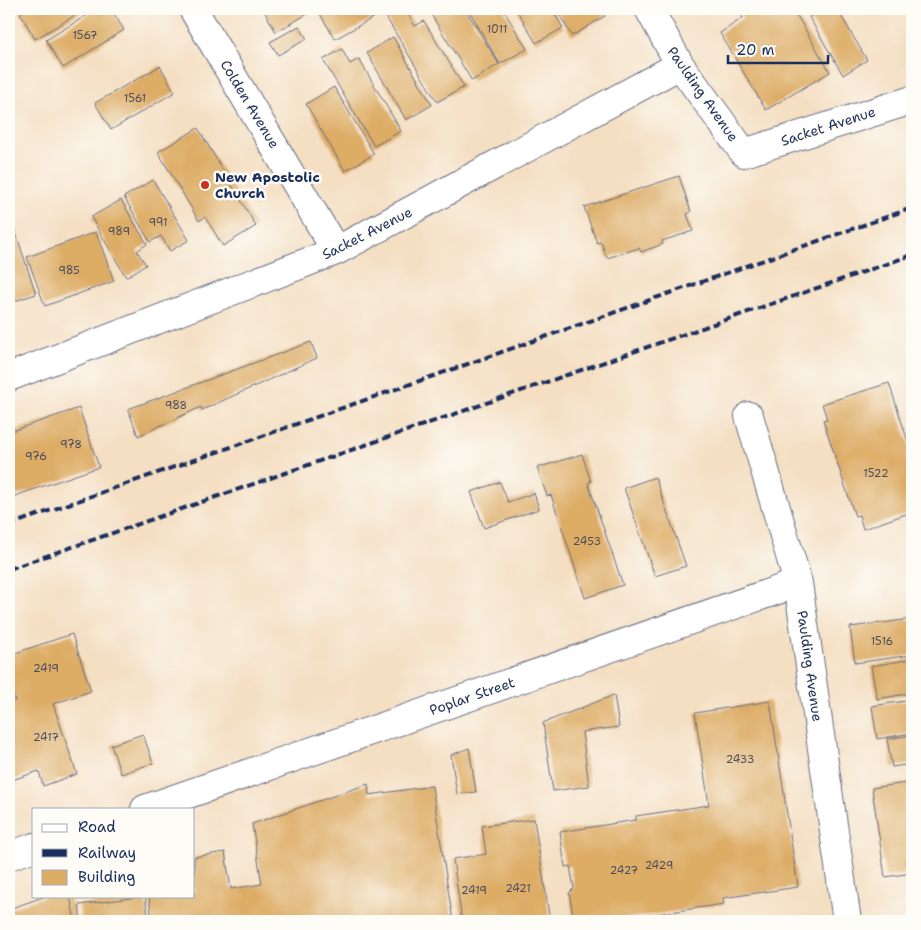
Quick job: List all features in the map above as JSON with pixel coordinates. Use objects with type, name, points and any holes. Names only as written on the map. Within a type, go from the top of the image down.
[{"type":"street","name":"Colden Avenue","points":[[194,9],[336,251]]},
{"type":"street","name":"Paulding Avenue","points":[[649,9],[680,65],[744,153]]},
{"type":"street","name":"Sacket Avenue","points":[[9,377],[336,251],[680,65]]},
{"type":"street","name":"Sacket Avenue","points":[[744,153],[912,100]]},
{"type":"street","name":"Paulding Avenue","points":[[749,416],[798,583],[847,921]]},
{"type":"street","name":"Poplar Street","points":[[148,808],[798,583]]},
{"type":"street","points":[[9,856],[32,848]]},
{"type":"building","points":[[26,9],[86,9],[35,39],[20,13]]},
{"type":"building","points":[[97,9],[111,9],[124,30],[63,68],[46,40]]},
{"type":"building","points":[[263,9],[316,9],[276,32]]},
{"type":"building","points":[[330,9],[377,9],[380,14],[335,39],[320,14]]},
{"type":"building","points":[[401,9],[405,9],[415,26],[424,21],[464,87],[437,102],[386,17]]},
{"type":"building","points":[[443,9],[465,9],[499,64],[472,81],[432,16]]},
{"type":"building","points":[[468,9],[503,9],[527,49],[500,64]]},
{"type":"building","points":[[516,9],[552,9],[563,28],[536,43]]},
{"type":"building","points":[[556,9],[600,9],[605,16],[572,36]]},
{"type":"building","points":[[738,9],[793,9],[830,72],[766,110],[720,33],[743,18]]},
{"type":"building","points":[[824,9],[837,9],[867,60],[843,75],[809,17]]},
{"type":"building","points":[[299,26],[307,39],[278,55],[270,42]]},
{"type":"building","points":[[393,37],[432,105],[406,120],[367,53]]},
{"type":"building","points":[[342,49],[350,64],[359,59],[401,131],[374,146],[323,60]]},
{"type":"building","points":[[160,66],[175,92],[111,130],[95,103]]},
{"type":"building","points":[[334,87],[374,154],[345,171],[306,104]]},
{"type":"building","name":"New Apostolic Church","points":[[198,128],[256,226],[223,246],[205,217],[199,221],[158,152]]},
{"type":"building","points":[[679,176],[691,212],[687,214],[693,231],[662,241],[663,244],[641,252],[639,248],[607,258],[601,242],[597,243],[584,207]]},
{"type":"building","points":[[153,180],[189,240],[170,251],[161,236],[150,242],[124,197]]},
{"type":"building","points":[[121,200],[147,244],[137,251],[146,265],[126,277],[91,217]]},
{"type":"building","points":[[12,221],[36,294],[9,303],[9,222]]},
{"type":"building","points":[[96,232],[114,281],[45,306],[27,257]]},
{"type":"building","points":[[311,342],[317,358],[202,410],[201,407],[138,436],[128,409]]},
{"type":"building","points":[[889,383],[912,454],[912,512],[863,529],[859,515],[855,516],[823,420],[827,419],[822,404]]},
{"type":"building","points":[[79,408],[99,467],[9,498],[9,432]]},
{"type":"building","points":[[582,454],[591,482],[588,483],[623,585],[585,598],[551,495],[547,496],[537,468]]},
{"type":"building","points":[[655,477],[686,566],[655,576],[624,488]]},
{"type":"building","points":[[500,482],[508,502],[534,493],[539,509],[484,528],[471,492]]},
{"type":"building","points":[[912,619],[912,655],[855,663],[850,627]]},
{"type":"building","points":[[72,634],[91,691],[53,704],[77,774],[43,786],[39,771],[9,781],[9,703],[15,701],[9,682],[9,655]]},
{"type":"building","points":[[912,659],[912,693],[877,699],[871,666]]},
{"type":"building","points":[[614,695],[619,727],[582,732],[589,786],[553,791],[543,723]]},
{"type":"building","points":[[912,700],[912,733],[877,739],[872,706]]},
{"type":"building","points":[[770,701],[798,887],[723,898],[724,904],[610,921],[574,921],[569,893],[574,888],[570,866],[565,867],[560,832],[636,820],[636,816],[709,805],[695,713]]},
{"type":"building","points":[[143,734],[153,763],[121,774],[111,745]]},
{"type":"building","points":[[912,735],[912,764],[892,767],[887,739]]},
{"type":"building","points":[[469,748],[476,792],[457,794],[451,755]]},
{"type":"building","points":[[912,782],[912,873],[885,877],[872,788]]},
{"type":"building","points":[[368,784],[369,795],[432,786],[453,921],[152,921],[149,898],[195,898],[195,857],[225,852],[231,889],[262,884],[252,824]]},
{"type":"building","points":[[534,819],[550,921],[462,921],[453,859],[486,854],[482,826]]},
{"type":"building","points":[[40,898],[70,898],[75,921],[9,921],[9,909]]},
{"type":"building","points":[[130,898],[145,898],[149,921],[81,921],[79,905]]},
{"type":"railway","points":[[9,525],[912,208]]},
{"type":"railway","points":[[9,569],[912,255]]},
{"type":"place","name":"New Apostolic Church","points":[[205,185]]}]
